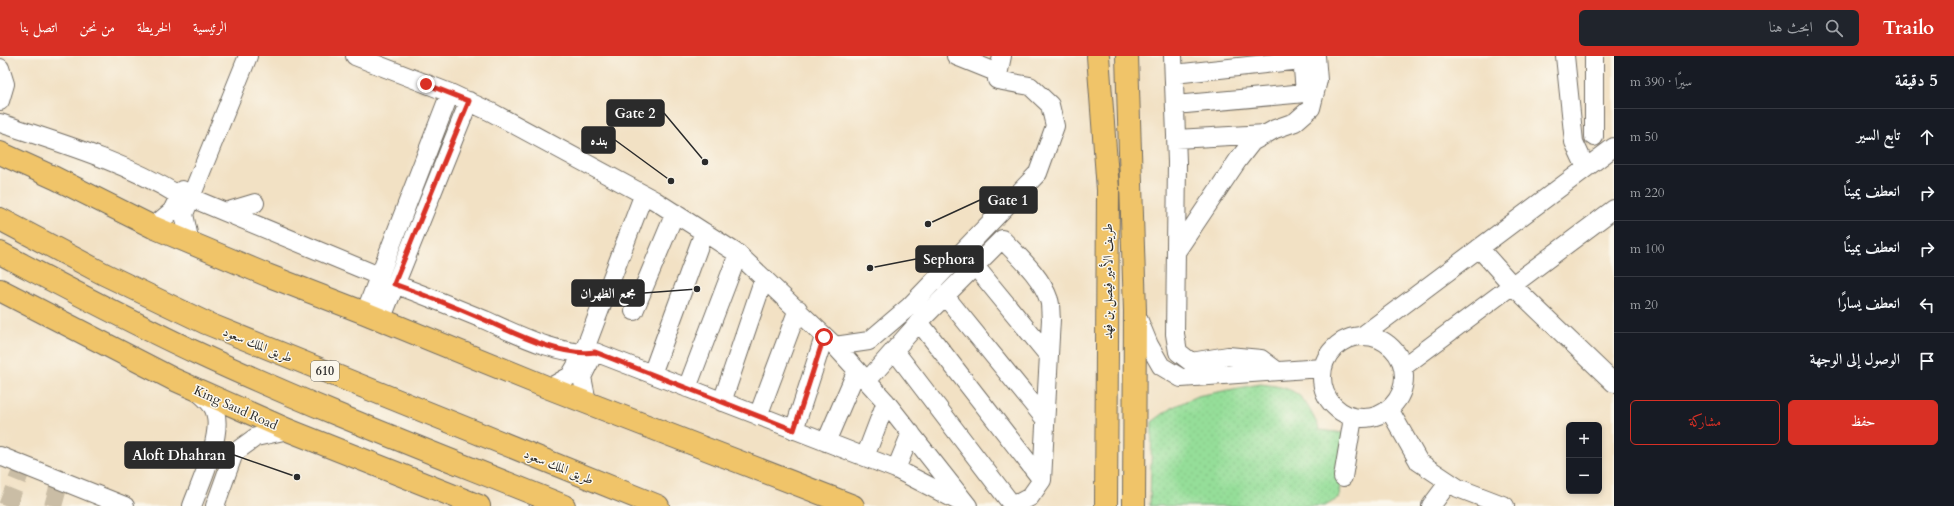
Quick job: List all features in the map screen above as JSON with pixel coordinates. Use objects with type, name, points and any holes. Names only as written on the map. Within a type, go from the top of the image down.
[{"type":"main road","name":"طريف الأمير فيصل بن فهد","points":[[1098,56],[1108,190],[1106,506]]},
{"type":"main road","name":"طريف الأمير فيصل بن فهد","points":[[1127,56],[1135,310],[1134,506]]},
{"type":"main road","points":[[0,153],[55,178],[153,227],[190,243],[549,388],[853,506]]},
{"type":"main road","name":"طريق الملك سعود","points":[[0,219],[104,274],[206,323],[658,506]]},
{"type":"main road","points":[[0,254],[107,310],[197,353],[291,395],[564,506]]},
{"type":"main road","name":"King Saud Road","points":[[0,290],[194,388],[288,430],[479,506]]},
{"type":"main road","points":[[1096,506],[1107,422]]},
{"type":"main road","points":[[1134,482],[1138,506]]},
{"type":"street","points":[[190,243],[184,214],[184,196],[237,56]]},
{"type":"street","points":[[153,227],[172,211],[184,196],[248,56]]},
{"type":"street","points":[[355,56],[469,101],[649,198],[738,254],[798,309],[862,375],[886,402],[968,506]]},
{"type":"street","points":[[830,342],[869,341],[910,306],[1038,173],[1054,126],[1050,105],[1030,86],[997,80],[1000,65],[956,56]]},
{"type":"street","points":[[1173,56],[1176,139],[1174,334],[1178,352],[1192,362],[1228,356],[1260,359],[1277,371]]},
{"type":"street","points":[[1565,56],[1574,142],[1586,168]]},
{"type":"street","points":[[1594,56],[1594,137]]},
{"type":"street","points":[[1174,74],[1307,57]]},
{"type":"street","points":[[1175,105],[1304,93],[1307,57]]},
{"type":"street","points":[[1176,252],[1238,160],[1252,142],[1295,122],[1311,108],[1318,80],[1307,57]]},
{"type":"street","points":[[0,68],[5,84],[0,101]]},
{"type":"street","points":[[373,316],[387,280],[450,93]]},
{"type":"street","points":[[387,280],[469,101]]},
{"type":"street","points":[[0,123],[90,154],[158,182],[184,196],[520,336],[556,348],[589,353],[652,374],[896,469],[968,506]]},
{"type":"street","points":[[1176,139],[1267,134]]},
{"type":"street","points":[[1362,336],[1614,147]]},
{"type":"street","points":[[587,402],[582,377],[589,353],[649,198]]},
{"type":"street","points":[[225,212],[255,202]]},
{"type":"street","points":[[1403,367],[1614,209]]},
{"type":"street","points":[[634,311],[675,213]]},
{"type":"street","points":[[894,350],[1013,506],[1030,497],[1042,480],[1051,318],[1050,301],[1028,267],[1002,239],[986,228]]},
{"type":"street","points":[[652,374],[704,232]]},
{"type":"street","points":[[826,442],[862,375],[894,350],[919,322],[1002,239]]},
{"type":"street","points":[[1479,248],[1512,285],[1614,383]]},
{"type":"street","points":[[687,388],[738,254]]},
{"type":"street","points":[[975,266],[1048,355]]},
{"type":"street","points":[[722,402],[764,278]]},
{"type":"street","points":[[945,296],[1045,419]]},
{"type":"street","points":[[758,416],[798,309]]},
{"type":"street","points":[[1135,310],[1149,346],[1160,366],[1181,378],[1322,368]]},
{"type":"street","points":[[919,322],[1042,480]]},
{"type":"street","points":[[1362,336],[1376,338],[1388,344],[1397,354],[1403,367],[1404,378],[1402,390],[1397,400],[1389,409],[1378,416],[1366,419],[1353,418],[1341,413],[1331,405],[1323,388],[1322,368],[1327,356],[1337,345],[1349,338],[1362,336]]},
{"type":"street","points":[[794,430],[830,342]]},
{"type":"street","points":[[549,388],[570,376],[589,353]]},
{"type":"street","points":[[192,506],[216,438],[216,413],[208,401],[194,388]]},
{"type":"street","points":[[865,457],[886,402]]},
{"type":"street","points":[[1389,409],[1420,462],[1458,488],[1505,506]]},
{"type":"street","points":[[1343,477],[1353,418]]},
{"type":"street","points":[[215,506],[234,453],[256,437],[288,430]]},
{"type":"street","points":[[896,469],[911,433]]},
{"type":"street","points":[[0,456],[125,506]]},
{"type":"street","points":[[1431,506],[1448,482]]},
{"type":"green space","points":[[1260,384],[1284,388],[1299,395],[1309,409],[1320,430],[1344,433],[1339,498],[1325,506],[1150,506],[1152,422],[1171,408],[1197,396]]},
{"type":"tunnel","points":[[7,506],[23,466]]},
{"type":"tunnel","points":[[53,506],[60,481]]},
{"type":"place","name":"Gate 2","points":[[705,162]]},
{"type":"place","name":"بنده","points":[[671,181]]},
{"type":"place","name":"Gate 1","points":[[928,224]]},
{"type":"place","name":"Sephora","points":[[870,268]]},
{"type":"place","name":"مجمع الظهران","points":[[697,289]]},
{"type":"place","name":"Aloft Dhahran","points":[[297,477]]},
{"type":"route","points":[[426,84],[469,101],[394,284],[417,292],[520,336],[573,352],[583,354],[595,352],[794,430],[824,337]]}]
